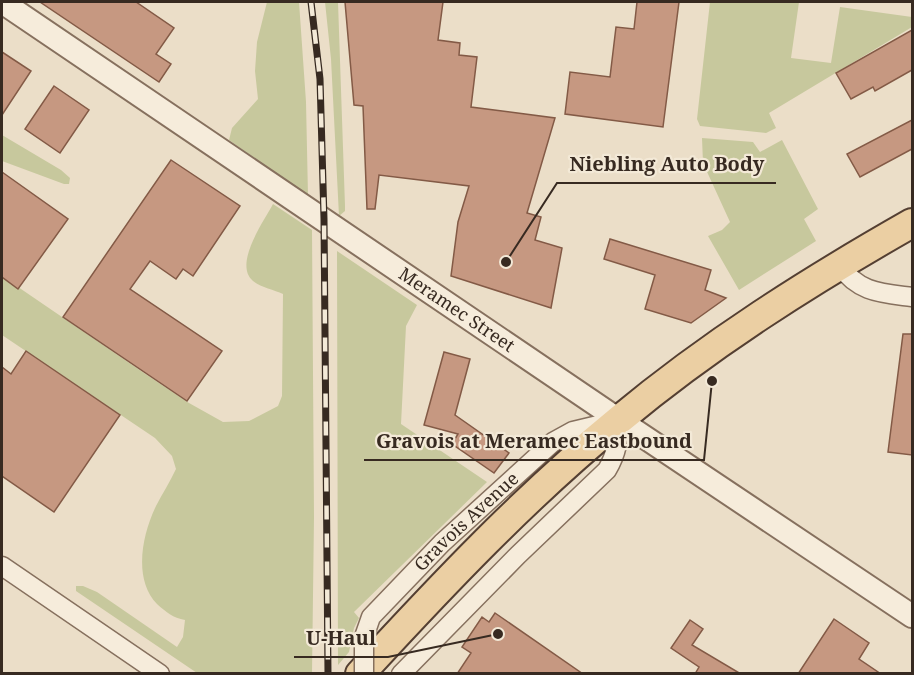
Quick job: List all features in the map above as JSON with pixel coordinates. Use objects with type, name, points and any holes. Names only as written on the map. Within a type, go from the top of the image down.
[{"type":"main road","name":"Gravois Avenue","points":[[362,674],[397,633],[500,528],[619,420],[753,320],[839,265],[912,223]]},
{"type":"street","name":"Meramec Street","points":[[2,2],[912,616]]},
{"type":"street","points":[[839,265],[846,276],[875,292],[912,297]]},
{"type":"street","name":"Gravois Avenue","points":[[362,674],[364,637],[371,617],[442,543],[553,442],[573,431],[619,420]]},
{"type":"street","points":[[401,674],[518,555],[608,470],[615,456],[619,439],[619,420]]},
{"type":"street","points":[[2,566],[160,674]]},
{"type":"green space","points":[[267,2],[299,2],[306,102],[308,196],[229,140],[232,128],[258,99],[255,71],[257,42]]},
{"type":"green space","points":[[325,2],[338,2],[345,206],[345,211],[339,216],[331,59]]},
{"type":"green space","points":[[710,2],[799,2],[791,58],[831,63],[840,7],[912,17],[912,27],[769,113],[776,128],[766,133],[700,126],[697,119]]},
{"type":"green space","points":[[2,135],[61,170],[70,178],[69,184],[2,161]]},
{"type":"green space","points":[[702,138],[753,142],[760,152],[782,140],[818,209],[804,219],[816,241],[739,290],[708,236],[722,230],[730,222],[703,163]]},
{"type":"green space","points":[[273,204],[312,230],[314,517],[312,673],[197,673],[76,591],[76,586],[83,586],[97,592],[177,647],[183,637],[185,620],[170,614],[157,604],[149,594],[142,570],[144,543],[151,518],[176,469],[172,456],[155,438],[2,335],[2,276],[189,403],[223,422],[249,421],[278,406],[282,396],[283,294],[253,281],[248,274],[246,264],[257,231]]},
{"type":"green space","points":[[337,251],[417,305],[406,326],[401,424],[487,482],[354,612],[359,618],[354,628],[349,652],[338,665]]},
{"type":"building","points":[[40,2],[136,2],[174,28],[156,54],[171,64],[159,82]]},
{"type":"building","points":[[345,2],[443,2],[438,40],[460,43],[459,55],[477,57],[471,107],[555,118],[527,213],[541,217],[535,240],[562,248],[551,308],[451,276],[458,222],[469,186],[379,175],[375,209],[367,209],[363,106],[354,105]]},
{"type":"building","points":[[637,2],[679,2],[663,127],[565,114],[570,72],[610,77],[616,27],[634,29]]},
{"type":"building","points":[[912,30],[912,70],[875,91],[873,87],[851,99],[836,73]]},
{"type":"building","points":[[2,52],[31,71],[2,115]]},
{"type":"building","points":[[54,86],[89,110],[60,153],[25,129]]},
{"type":"building","points":[[912,120],[912,149],[860,177],[847,154]]},
{"type":"building","points":[[171,160],[240,206],[193,276],[183,269],[176,279],[150,261],[130,289],[222,351],[187,401],[63,317]]},
{"type":"building","points":[[2,172],[68,219],[18,289],[2,277]]},
{"type":"building","points":[[610,239],[711,270],[705,290],[726,298],[691,323],[645,309],[655,275],[604,259]]},
{"type":"building","points":[[903,334],[912,334],[912,455],[888,452]]},
{"type":"building","points":[[26,351],[120,415],[54,512],[2,476],[2,367],[11,374]]},
{"type":"building","points":[[444,352],[470,359],[455,415],[509,453],[494,473],[452,444],[458,434],[424,425]]},
{"type":"building","points":[[495,613],[583,674],[457,674],[471,653],[462,647],[482,617],[489,622]]},
{"type":"building","points":[[834,619],[869,643],[859,659],[881,674],[798,674]]},
{"type":"building","points":[[690,620],[703,629],[692,645],[741,674],[695,674],[699,667],[671,648]]},
{"type":"railway","points":[[311,2],[320,79],[324,219],[328,674]]},
{"type":"place","name":"Niebling Auto Body","points":[[506,262]]},
{"type":"place","name":"Gravois at Meramec Eastbound","points":[[712,381]]},
{"type":"place","name":"U-Haul","points":[[498,634]]}]
